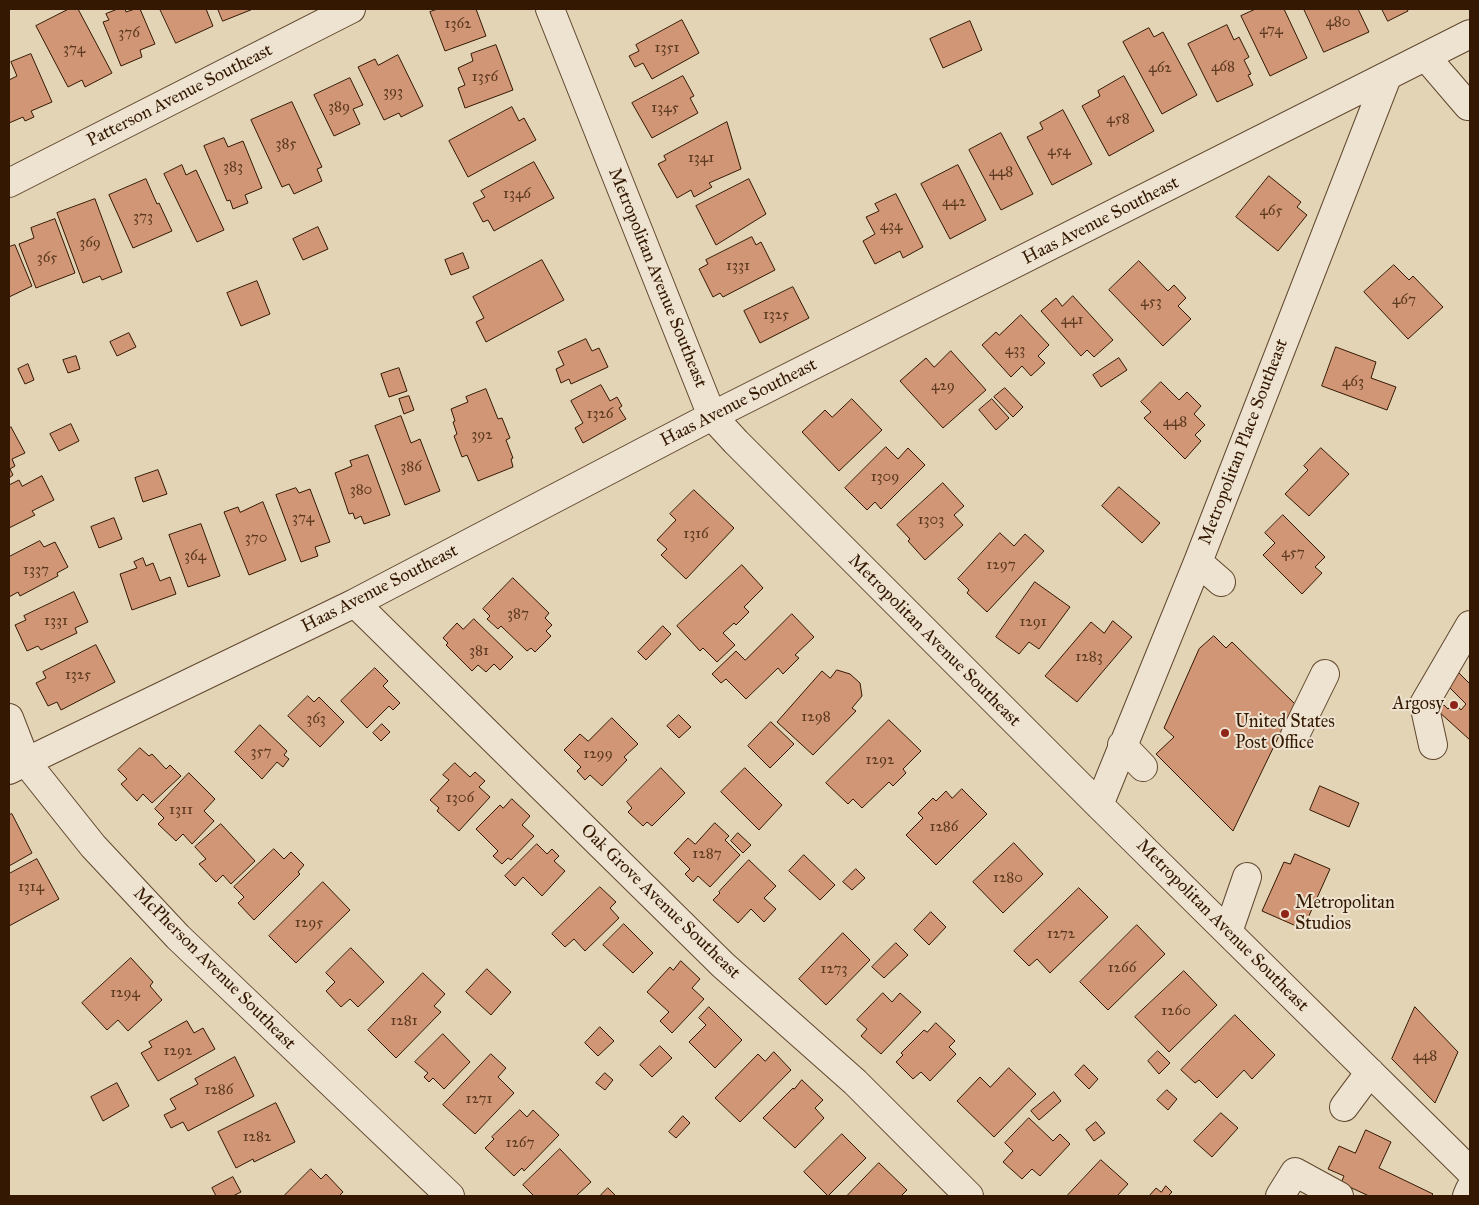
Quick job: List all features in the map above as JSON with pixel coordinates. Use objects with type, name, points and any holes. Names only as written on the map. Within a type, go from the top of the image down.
[{"type":"street","name":"Patterson Avenue Southeast","points":[[9,183],[351,9]]},
{"type":"street","name":"Metropolitan Avenue Southeast","points":[[550,9],[712,416],[1099,805],[1470,1171]]},
{"type":"street","name":"Haas Avenue Southeast","points":[[17,766],[355,603],[712,416],[1470,34]]},
{"type":"street","points":[[1426,57],[1468,106]]},
{"type":"street","name":"Metropolitan Place Southeast","points":[[1099,805],[1198,562],[1387,77]]},
{"type":"street","points":[[1198,562],[1221,582]]},
{"type":"street","name":"Oak Grove Avenue Southeast","points":[[355,603],[716,958],[855,1082],[969,1196]]},
{"type":"street","points":[[1433,745],[1424,704],[1470,625]]},
{"type":"street","points":[[1295,735],[1324,674]]},
{"type":"street","name":"McPherson Avenue Southeast","points":[[9,718],[17,766],[178,937],[450,1196]]},
{"type":"street","points":[[1122,745],[1142,767]]},
{"type":"street","points":[[1228,932],[1247,877]]},
{"type":"street","points":[[1344,1107],[1370,1072]]},
{"type":"street","points":[[1280,1196],[1295,1172],[1339,1196]]},
{"type":"street","points":[[1467,1196],[1470,1189]]},
{"type":"building","points":[[69,9],[78,9],[112,73],[85,87],[82,80],[68,87],[36,26]]},
{"type":"building","points":[[118,9],[125,9],[126,12],[140,9],[155,44],[140,50],[142,57],[121,66],[103,22],[109,20],[106,14]]},
{"type":"building","points":[[160,9],[206,9],[213,26],[176,43]]},
{"type":"building","points":[[218,9],[253,9],[223,21]]},
{"type":"building","points":[[438,9],[476,9],[486,36],[445,51],[430,12]]},
{"type":"building","points":[[1256,9],[1284,9],[1307,58],[1270,76],[1241,16]]},
{"type":"building","points":[[1304,9],[1358,9],[1369,32],[1324,52]]},
{"type":"building","points":[[1382,9],[1407,9],[1408,11],[1388,21]]},
{"type":"building","points":[[682,20],[699,53],[652,79],[643,63],[635,67],[629,56],[639,51],[636,45]]},
{"type":"building","points":[[970,21],[982,50],[943,68],[930,39]]},
{"type":"building","points":[[1227,25],[1234,40],[1239,37],[1249,57],[1244,60],[1251,74],[1248,75],[1253,85],[1217,102],[1188,44]]},
{"type":"building","points":[[1149,28],[1154,37],[1163,32],[1197,95],[1162,114],[1123,42]]},
{"type":"building","points":[[496,45],[513,90],[465,108],[458,88],[465,85],[458,68],[473,61],[471,54]]},
{"type":"building","points":[[31,54],[52,102],[31,111],[34,117],[25,121],[23,117],[9,123],[9,80],[17,76],[11,62]]},
{"type":"building","points":[[398,55],[423,106],[401,117],[399,113],[384,120],[358,67],[375,59],[378,65]]},
{"type":"building","points":[[683,76],[694,96],[690,98],[698,113],[652,138],[632,103]]},
{"type":"building","points":[[1124,76],[1154,131],[1109,156],[1082,106],[1100,96],[1098,91]]},
{"type":"building","points":[[350,78],[363,105],[353,109],[360,124],[334,136],[314,95]]},
{"type":"building","points":[[292,102],[322,167],[317,169],[322,181],[294,194],[289,184],[282,187],[251,120]]},
{"type":"building","points":[[512,107],[519,121],[524,118],[536,140],[468,177],[449,141]]},
{"type":"building","points":[[1063,110],[1092,164],[1052,185],[1027,137],[1043,129],[1040,123]]},
{"type":"building","points":[[727,122],[741,169],[709,183],[712,187],[694,197],[691,190],[677,198],[658,164],[666,160],[664,156]]},
{"type":"building","points":[[1001,133],[1033,194],[1001,210],[969,150]]},
{"type":"building","points":[[224,138],[228,147],[243,141],[262,188],[245,195],[248,203],[233,209],[230,200],[227,201],[204,146]]},
{"type":"building","points":[[534,162],[554,198],[494,231],[488,220],[483,222],[473,203],[485,197],[481,191]]},
{"type":"building","points":[[182,165],[186,175],[196,170],[224,230],[197,242],[164,174]]},
{"type":"building","points":[[958,165],[986,220],[950,239],[921,184]]},
{"type":"building","points":[[1269,176],[1301,202],[1297,207],[1307,215],[1278,251],[1236,217]]},
{"type":"building","points":[[146,179],[172,231],[133,248],[109,195]]},
{"type":"building","points":[[749,179],[766,214],[716,245],[696,206]]},
{"type":"building","points":[[896,194],[923,247],[903,258],[900,251],[875,264],[863,241],[875,234],[866,217],[879,211],[875,204]]},
{"type":"building","points":[[95,199],[122,272],[102,280],[100,276],[83,283],[57,213]]},
{"type":"building","points":[[55,219],[75,273],[36,288],[19,244],[34,238],[31,228]]},
{"type":"building","points":[[318,227],[328,249],[303,260],[293,239]]},
{"type":"building","points":[[752,237],[756,245],[761,242],[775,270],[723,297],[720,293],[713,297],[699,269],[708,264],[706,260]]},
{"type":"building","points":[[15,245],[32,286],[9,297],[9,247]]},
{"type":"building","points":[[463,253],[469,268],[451,275],[445,260]]},
{"type":"building","points":[[542,260],[564,300],[486,342],[476,322],[484,318],[473,297]]},
{"type":"building","points":[[1139,261],[1168,291],[1174,285],[1186,298],[1178,306],[1191,319],[1163,346],[1109,290]]},
{"type":"building","points":[[1394,265],[1409,280],[1413,276],[1443,307],[1408,339],[1364,292]]},
{"type":"building","points":[[257,281],[270,314],[241,326],[227,293]]},
{"type":"building","points":[[793,287],[809,318],[760,343],[744,311]]},
{"type":"building","points":[[1073,296],[1113,340],[1094,357],[1087,350],[1081,356],[1041,311],[1056,298],[1062,306]]},
{"type":"building","points":[[1021,315],[1049,345],[1038,356],[1045,363],[1031,376],[1022,366],[1011,377],[982,345],[996,332],[999,335]]},
{"type":"building","points":[[129,333],[136,347],[117,356],[110,342]]},
{"type":"building","points":[[586,339],[592,351],[599,348],[608,367],[571,384],[569,379],[561,383],[556,369],[564,365],[558,352]]},
{"type":"building","points":[[1336,347],[1376,362],[1371,378],[1396,387],[1387,410],[1322,386]]},
{"type":"building","points":[[951,351],[986,390],[943,428],[900,381],[926,358],[934,367]]},
{"type":"building","points":[[76,356],[80,369],[68,373],[63,360]]},
{"type":"building","points":[[1119,358],[1127,370],[1101,387],[1093,375]]},
{"type":"building","points":[[28,364],[34,380],[25,384],[18,369]]},
{"type":"building","points":[[399,368],[407,391],[389,397],[381,374]]},
{"type":"building","points":[[1161,382],[1179,400],[1187,392],[1201,406],[1194,414],[1205,425],[1195,435],[1201,441],[1185,459],[1144,418],[1151,412],[1141,402]]},
{"type":"building","points":[[601,385],[610,401],[617,397],[622,406],[619,408],[626,419],[583,443],[575,428],[583,423],[571,401]]},
{"type":"building","points":[[1005,388],[1023,407],[1013,417],[994,397]]},
{"type":"building","points":[[486,389],[498,419],[502,418],[510,438],[506,440],[513,458],[511,459],[513,467],[478,481],[467,455],[462,457],[454,436],[457,434],[451,409],[468,402],[466,397]]},
{"type":"building","points":[[409,396],[414,410],[404,414],[399,399]]},
{"type":"building","points":[[852,399],[882,430],[839,471],[802,432],[825,410],[832,417]]},
{"type":"building","points":[[992,399],[1009,418],[996,430],[979,410]]},
{"type":"building","points":[[401,416],[411,443],[420,439],[440,491],[405,505],[375,426]]},
{"type":"building","points":[[71,424],[79,441],[59,451],[50,434]]},
{"type":"building","points":[[11,427],[25,453],[12,459],[15,466],[10,469],[13,475],[9,478],[9,429]]},
{"type":"building","points":[[886,447],[898,459],[908,448],[925,465],[881,509],[875,502],[867,510],[845,488]]},
{"type":"building","points":[[1321,448],[1349,474],[1309,516],[1285,494],[1308,470],[1304,466]]},
{"type":"building","points":[[368,455],[390,515],[364,524],[361,516],[355,519],[353,513],[349,514],[335,473],[352,466],[350,461]]},
{"type":"building","points":[[158,470],[167,494],[143,502],[135,478]]},
{"type":"building","points":[[42,476],[54,500],[32,511],[35,515],[9,528],[9,485],[19,480],[22,486]]},
{"type":"building","points":[[943,483],[964,506],[954,515],[963,525],[925,560],[897,525]]},
{"type":"building","points":[[1119,487],[1160,523],[1142,543],[1102,506]]},
{"type":"building","points":[[296,488],[299,493],[310,489],[330,542],[315,547],[318,556],[301,562],[276,495]]},
{"type":"building","points":[[694,490],[734,528],[686,579],[661,555],[667,549],[657,540],[676,520],[670,514]]},
{"type":"building","points":[[263,502],[286,560],[249,575],[224,512],[238,507],[240,512]]},
{"type":"building","points":[[1283,515],[1325,557],[1315,567],[1322,573],[1302,594],[1263,555],[1275,543],[1265,533]]},
{"type":"building","points":[[114,518],[122,539],[99,548],[91,527]]},
{"type":"building","points":[[201,524],[220,576],[188,587],[169,535]]},
{"type":"building","points":[[1000,533],[1014,546],[1025,534],[1044,551],[987,612],[967,593],[969,590],[958,579]]},
{"type":"building","points":[[40,541],[44,547],[55,542],[68,567],[57,573],[58,576],[20,596],[18,592],[9,597],[9,557]]},
{"type":"building","points":[[143,558],[146,566],[153,563],[160,581],[170,577],[176,594],[132,610],[120,574],[137,568],[134,562]]},
{"type":"building","points":[[742,565],[763,588],[744,607],[749,612],[736,625],[734,623],[723,633],[735,645],[717,662],[703,648],[700,651],[677,626]]},
{"type":"building","points":[[513,578],[549,613],[545,618],[552,625],[546,631],[551,636],[535,652],[531,648],[527,651],[501,626],[498,629],[487,619],[490,616],[483,609]]},
{"type":"building","points":[[1035,582],[1070,607],[1039,649],[1029,642],[1019,654],[996,637]]},
{"type":"building","points":[[74,592],[88,622],[75,628],[77,633],[41,650],[38,646],[27,651],[15,625],[26,620],[24,616]]},
{"type":"building","points":[[792,614],[814,637],[795,655],[799,658],[783,674],[778,668],[746,699],[726,679],[721,683],[712,674],[736,651],[745,660]]},
{"type":"building","points":[[474,619],[513,657],[500,670],[494,664],[486,672],[478,665],[472,671],[446,645],[448,643],[443,638],[457,623],[463,629]]},
{"type":"building","points":[[1113,621],[1132,637],[1077,702],[1045,676],[1091,622],[1104,633]]},
{"type":"building","points":[[663,626],[671,634],[646,660],[638,652]]},
{"type":"building","name":"United States Post Office","points":[[1214,636],[1226,648],[1232,642],[1297,706],[1291,711],[1233,831],[1156,754],[1174,737],[1164,728],[1199,649]]},
{"type":"building","points":[[96,645],[115,682],[61,710],[57,702],[48,706],[36,683],[46,678],[43,672]]},
{"type":"building","points":[[375,668],[388,681],[383,686],[400,703],[393,710],[389,706],[367,728],[341,701]]},
{"type":"building","name":"Argosy","points":[[1455,669],[1470,684],[1470,740],[1438,711],[1444,705],[1448,709],[1454,702],[1461,710],[1466,704],[1444,682]]},
{"type":"building","points":[[837,670],[850,674],[860,683],[862,696],[852,708],[856,711],[813,755],[777,722],[822,671],[830,678]]},
{"type":"building","points":[[308,696],[314,702],[319,697],[344,722],[320,747],[288,716]]},
{"type":"building","points":[[679,715],[691,727],[679,738],[667,726]]},
{"type":"building","points":[[612,718],[638,744],[624,757],[627,760],[602,786],[590,775],[585,780],[577,771],[581,767],[564,750],[580,734],[588,741]]},
{"type":"building","points":[[889,720],[921,751],[903,769],[906,773],[893,786],[889,782],[862,808],[853,799],[848,804],[826,783]]},
{"type":"building","points":[[771,722],[794,744],[770,768],[748,746]]},
{"type":"building","points":[[382,724],[390,732],[381,741],[373,733]]},
{"type":"building","points":[[260,725],[287,751],[284,755],[289,759],[283,767],[277,762],[262,779],[235,752]]},
{"type":"building","points":[[140,748],[149,756],[152,754],[166,769],[170,765],[181,776],[152,803],[143,794],[137,801],[121,784],[127,779],[118,770]]},
{"type":"building","points":[[455,763],[470,777],[475,772],[485,781],[479,787],[490,797],[459,831],[437,811],[439,808],[430,800],[449,780],[443,775]]},
{"type":"building","points":[[661,768],[685,793],[652,826],[647,822],[643,826],[628,812],[632,808],[627,802]]},
{"type":"building","points":[[745,768],[782,805],[759,830],[721,792]]},
{"type":"building","points":[[189,773],[215,799],[204,811],[214,821],[192,844],[183,834],[176,841],[158,824],[164,818],[155,809]]},
{"type":"building","points":[[1320,786],[1359,803],[1349,827],[1310,810]]},
{"type":"building","points":[[962,789],[987,814],[936,865],[906,835],[923,818],[918,813],[933,798],[936,801],[946,791],[952,798]]},
{"type":"building","points":[[512,799],[530,816],[522,825],[534,836],[511,860],[508,858],[502,864],[493,856],[498,851],[476,829],[500,805],[503,808]]},
{"type":"building","points":[[12,814],[32,853],[9,866],[9,815]]},
{"type":"building","points":[[715,823],[729,836],[725,840],[740,855],[710,887],[698,876],[693,882],[685,874],[690,869],[674,853],[688,838],[695,844]]},
{"type":"building","points":[[221,824],[255,861],[231,884],[223,875],[216,882],[199,864],[206,859],[195,847]]},
{"type":"building","points":[[738,833],[751,845],[743,853],[731,841]]},
{"type":"building","points":[[1014,843],[1043,874],[1003,913],[973,882]]},
{"type":"building","points":[[537,844],[547,854],[552,849],[559,856],[554,861],[565,871],[542,896],[523,877],[515,886],[505,876]]},
{"type":"building","points":[[274,849],[284,859],[291,852],[304,865],[298,872],[300,874],[254,920],[238,903],[244,897],[234,887]]},
{"type":"building","name":"Metropolitan Studios","points":[[1295,854],[1330,869],[1303,929],[1262,911],[1284,862],[1290,864]]},
{"type":"building","points":[[804,855],[835,885],[820,900],[789,871]]},
{"type":"building","points":[[37,859],[59,899],[9,926],[9,874]]},
{"type":"building","points":[[749,860],[776,886],[764,898],[776,909],[764,922],[751,909],[738,923],[713,900]]},
{"type":"building","points":[[856,869],[865,878],[852,890],[843,882]]},
{"type":"building","points":[[323,882],[350,910],[296,963],[269,936]]},
{"type":"building","points":[[600,887],[616,902],[610,908],[619,918],[585,951],[574,939],[565,947],[552,934]]},
{"type":"building","points":[[1079,888],[1108,917],[1050,973],[1037,959],[1029,966],[1014,951]]},
{"type":"building","points":[[931,912],[946,927],[929,945],[914,930]]},
{"type":"building","points":[[624,924],[653,953],[633,973],[603,945]]},
{"type":"building","points":[[1137,925],[1165,954],[1108,1010],[1080,982]]},
{"type":"building","points":[[843,933],[870,960],[826,1005],[799,979]]},
{"type":"building","points":[[896,943],[908,955],[884,978],[872,967]]},
{"type":"building","points":[[351,948],[384,982],[358,1007],[350,999],[341,1007],[326,991],[335,982],[326,973]]},
{"type":"building","points":[[131,958],[153,982],[150,986],[162,1000],[128,1031],[118,1020],[107,1030],[82,1003]]},
{"type":"building","points":[[681,961],[700,979],[692,988],[704,999],[672,1033],[660,1021],[669,1012],[647,992],[670,967],[673,970]]},
{"type":"building","points":[[487,969],[511,992],[491,1015],[466,992]]},
{"type":"building","points":[[1184,971],[1217,1005],[1169,1052],[1135,1017]]},
{"type":"building","points":[[423,973],[445,994],[434,1006],[441,1012],[396,1058],[368,1030]]},
{"type":"building","points":[[883,993],[892,1002],[900,993],[921,1012],[881,1054],[861,1036],[867,1029],[857,1020]]},
{"type":"building","points":[[709,1007],[742,1040],[715,1068],[689,1042],[706,1025],[699,1018]]},
{"type":"building","points":[[1415,1007],[1458,1052],[1435,1103],[1392,1059]]},
{"type":"building","points":[[1235,1015],[1275,1055],[1252,1079],[1244,1070],[1217,1098],[1199,1080],[1195,1083],[1181,1070]]},
{"type":"building","points":[[187,1021],[194,1033],[203,1028],[215,1049],[158,1081],[141,1053],[152,1047],[149,1042]]},
{"type":"building","points":[[936,1023],[955,1041],[949,1047],[956,1054],[930,1081],[921,1072],[913,1079],[896,1062],[903,1055],[901,1053],[924,1030],[927,1032]]},
{"type":"building","points":[[600,1027],[614,1041],[598,1056],[585,1043]]},
{"type":"building","points":[[443,1034],[470,1062],[444,1089],[433,1078],[429,1082],[424,1077],[428,1073],[415,1062]]},
{"type":"building","points":[[660,1046],[672,1058],[652,1077],[640,1065]]},
{"type":"building","points":[[1158,1051],[1170,1063],[1159,1074],[1148,1061]]},
{"type":"building","points":[[774,1052],[791,1070],[740,1122],[715,1098],[758,1054],[765,1061]]},
{"type":"building","points":[[491,1054],[506,1068],[498,1077],[514,1093],[475,1134],[443,1105]]},
{"type":"building","points":[[235,1057],[254,1096],[188,1131],[183,1122],[171,1128],[164,1115],[176,1109],[170,1099],[198,1084],[195,1079]]},
{"type":"building","points":[[1084,1065],[1098,1079],[1089,1089],[1075,1075]]},
{"type":"building","points":[[1009,1068],[1036,1094],[994,1137],[957,1101],[980,1077],[990,1087]]},
{"type":"building","points":[[605,1073],[613,1080],[605,1090],[596,1083]]},
{"type":"building","points":[[802,1080],[823,1100],[815,1108],[824,1118],[795,1148],[763,1118]]},
{"type":"building","points":[[117,1083],[129,1106],[103,1121],[91,1097]]},
{"type":"building","points":[[1167,1090],[1177,1099],[1168,1110],[1157,1100]]},
{"type":"building","points":[[1054,1092],[1061,1101],[1039,1120],[1031,1111]]},
{"type":"building","points":[[276,1103],[295,1142],[254,1162],[253,1159],[236,1168],[218,1132]]},
{"type":"building","points":[[520,1110],[527,1117],[533,1110],[559,1135],[524,1171],[522,1168],[514,1176],[485,1148],[494,1139],[492,1137]]},
{"type":"building","points":[[1221,1113],[1238,1128],[1212,1157],[1194,1141]]},
{"type":"building","points":[[683,1116],[690,1123],[676,1138],[669,1132]]},
{"type":"building","points":[[1029,1118],[1053,1141],[1060,1134],[1070,1144],[1040,1176],[1032,1169],[1022,1179],[1003,1162],[1013,1151],[1005,1143]]},
{"type":"building","points":[[1096,1122],[1105,1133],[1094,1141],[1086,1130]]},
{"type":"building","points":[[1366,1130],[1391,1142],[1379,1168],[1433,1194],[1431,1196],[1369,1196],[1341,1183],[1344,1176],[1328,1169],[1339,1146],[1355,1153]]},
{"type":"building","points":[[842,1134],[866,1158],[828,1196],[804,1172]]},
{"type":"building","points":[[560,1149],[591,1182],[576,1196],[534,1196],[523,1185]]},
{"type":"building","points":[[1101,1160],[1128,1184],[1117,1196],[1067,1196]]},
{"type":"building","points":[[879,1163],[907,1190],[901,1196],[847,1196]]},
{"type":"building","points":[[311,1169],[321,1179],[326,1174],[343,1192],[339,1196],[284,1196]]},
{"type":"building","points":[[233,1177],[241,1192],[233,1196],[216,1196],[212,1188]]},
{"type":"building","points":[[1166,1186],[1172,1192],[1168,1196],[1149,1196],[1156,1188],[1161,1192]]},
{"type":"building","points":[[608,1188],[616,1196],[600,1196]]},
{"type":"place","name":"Argosy","points":[[1454,705]]},
{"type":"place","name":"United States Post Office","points":[[1225,733]]},
{"type":"place","name":"Metropolitan Studios","points":[[1285,914]]}]
